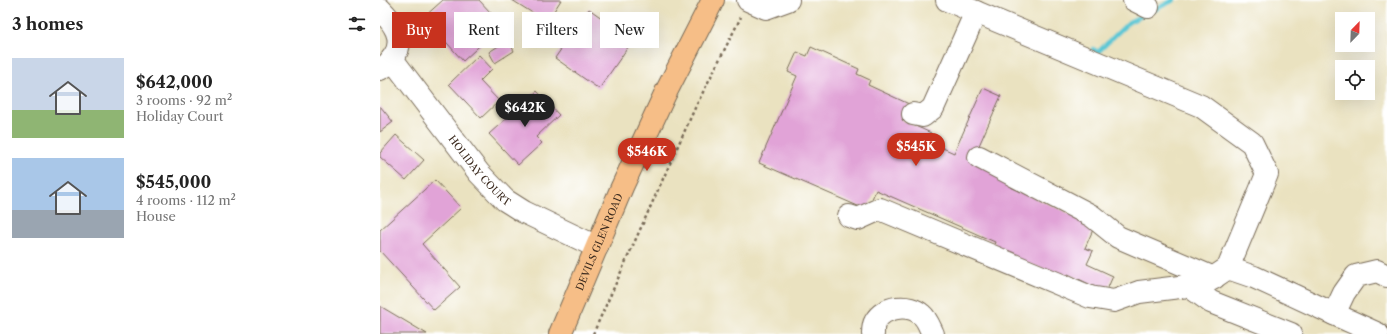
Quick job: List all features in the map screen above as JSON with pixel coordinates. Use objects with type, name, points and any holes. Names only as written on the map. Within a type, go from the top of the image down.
[{"type":"main road","name":"DEVILS GLEN ROAD","points":[[560,334],[622,187],[665,94],[713,0]]},
{"type":"street","points":[[748,0],[766,8],[788,0]]},
{"type":"street","points":[[849,216],[858,219],[880,209],[1090,297],[1114,300],[1139,292],[1204,284],[1221,273],[1268,174],[1252,144],[1201,106],[947,0]]},
{"type":"street","name":"HOLIDAY COURT","points":[[380,9],[390,19],[399,37],[398,51],[386,64],[479,173],[505,200],[524,212],[597,247]]},
{"type":"street","points":[[913,114],[923,116],[933,108],[976,12]]},
{"type":"street","points":[[979,157],[1092,216],[1118,237],[1221,273],[1254,277],[1378,334]]},
{"type":"street","points":[[1334,314],[1344,293],[1356,276],[1377,271],[1387,276]]},
{"type":"street","points":[[1189,286],[1211,302],[1291,334]]},
{"type":"street","points":[[873,334],[874,322],[883,312],[898,308],[911,309],[923,315],[933,334]]},
{"type":"path","points":[[593,334],[695,108],[748,0]]},
{"type":"building","points":[[443,0],[479,0],[490,12],[454,12],[454,48],[477,48],[463,61],[446,42],[446,12],[430,12]]},
{"type":"building","points":[[512,0],[561,0],[553,12],[531,12]]},
{"type":"building","points":[[589,9],[600,17],[600,48],[627,48],[599,89],[555,58],[562,48],[592,48],[592,12],[587,12]]},
{"type":"building","points":[[811,47],[859,69],[857,74],[870,80],[868,85],[909,104],[902,120],[931,133],[927,141],[954,153],[983,88],[1001,96],[973,159],[1012,176],[1008,186],[1095,225],[1085,248],[1093,251],[1087,264],[1113,276],[1106,292],[1068,274],[1066,278],[992,250],[995,242],[876,190],[867,210],[759,163],[797,76],[788,72],[797,52],[807,56]]},
{"type":"building","points":[[495,48],[512,48],[514,51],[495,63],[489,52]]},
{"type":"building","points":[[479,55],[492,69],[480,81],[499,101],[481,118],[449,84]]},
{"type":"building","points":[[537,91],[559,115],[536,137],[542,143],[518,165],[489,134]]},
{"type":"building","points":[[380,106],[393,122],[380,132]]},
{"type":"building","points":[[396,135],[424,160],[406,180],[380,157],[380,153]]},
{"type":"building","points":[[435,180],[461,208],[422,244],[460,287],[434,310],[380,251],[380,230]]},
{"type":"building","points":[[380,306],[427,334],[380,334]]},
{"type":"waterway","points":[[1154,10],[1174,0]]},
{"type":"waterway","points":[[1093,49],[1098,52],[1129,22],[1145,14]]}]
